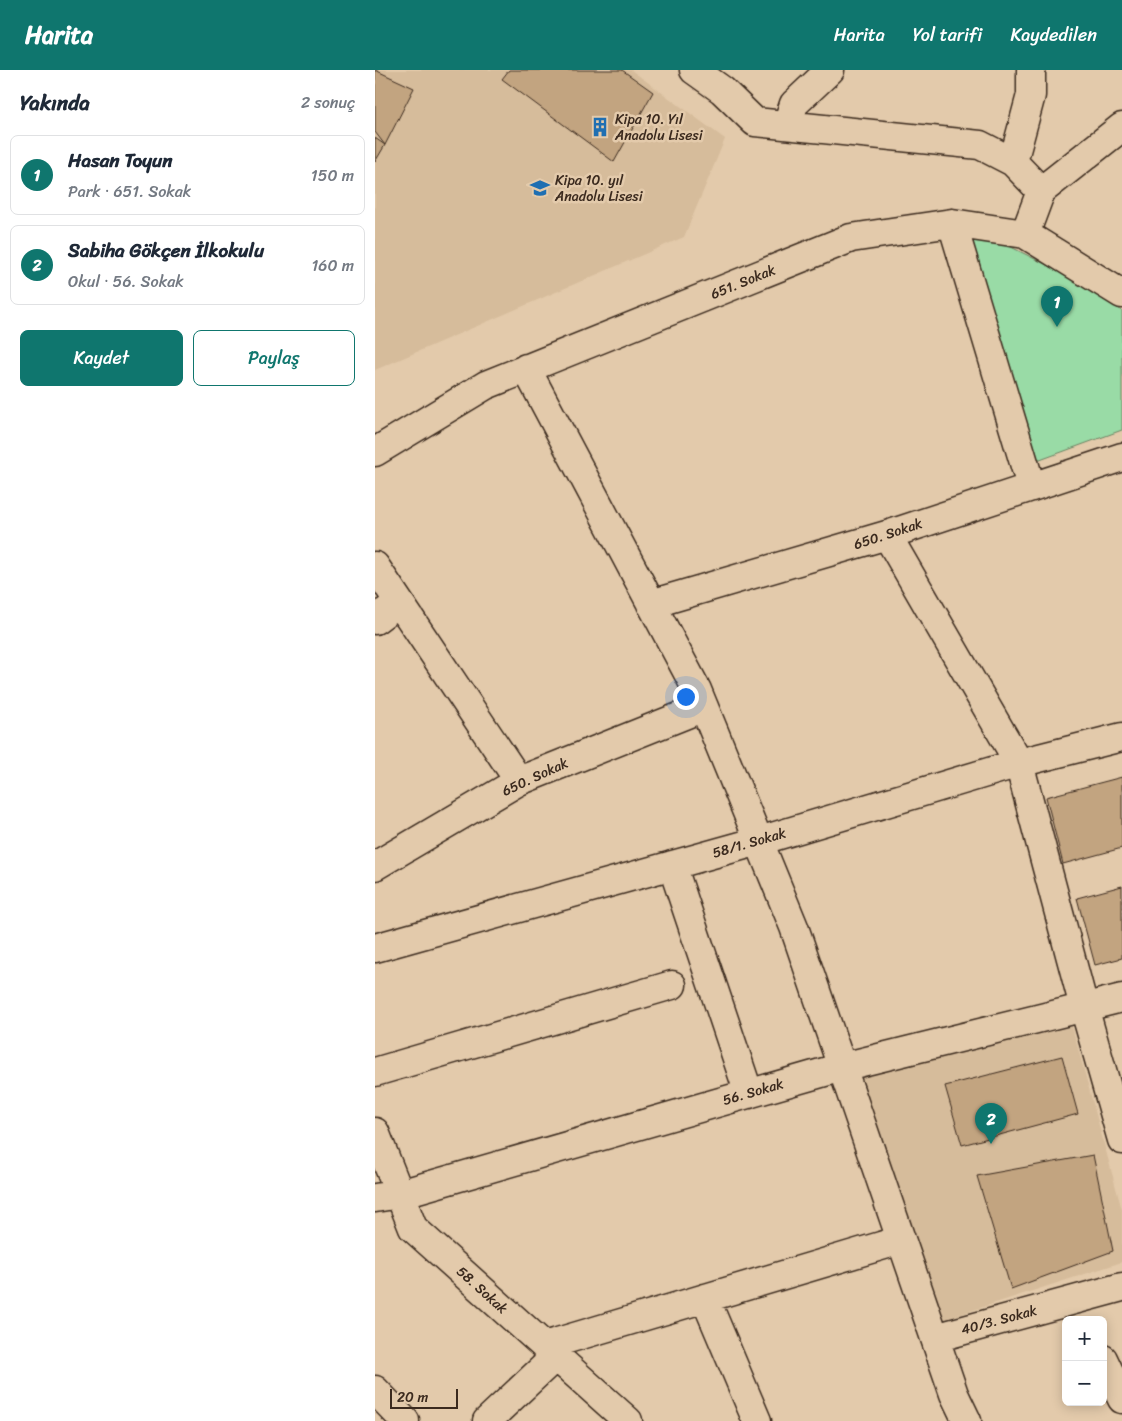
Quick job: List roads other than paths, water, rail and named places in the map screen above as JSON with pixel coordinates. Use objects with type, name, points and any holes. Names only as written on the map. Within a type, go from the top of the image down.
[{"type":"street","points":[[694,70],[722,90],[755,122],[980,146],[1013,162],[1041,191]]},
{"type":"street","points":[[787,125],[794,104],[830,70]]},
{"type":"street","points":[[1013,162],[1031,95],[1031,70]]},
{"type":"street","points":[[1025,234],[1041,191],[1108,135],[1122,127]]},
{"type":"street","points":[[952,223],[1031,486]]},
{"type":"street","name":"651. Sokak","points":[[375,450],[486,384],[851,238],[952,223],[1025,234],[1122,294]]},
{"type":"street","points":[[526,368],[704,707],[794,927],[954,1394],[967,1421]]},
{"type":"street","name":"650. Sokak","points":[[651,604],[887,535],[1122,457]]},
{"type":"street","points":[[887,535],[1019,763],[1084,1007],[1122,1140]]},
{"type":"street","points":[[375,566],[519,781]]},
{"type":"street","points":[[375,620],[399,602]]},
{"type":"street","name":"650. Sokak","points":[[375,866],[519,781],[704,707]]},
{"type":"street","name":"58/1. Sokak","points":[[375,948],[672,865],[1019,763],[1122,737]]},
{"type":"street","points":[[672,865],[749,1094]]},
{"type":"street","points":[[375,1072],[672,985]]},
{"type":"street","name":"56. Sokak","points":[[384,1199],[842,1067],[1122,998]]},
{"type":"street","name":"58. Sokak","points":[[375,1132],[384,1199],[413,1228],[628,1421]]},
{"type":"street","points":[[487,1421],[550,1351],[705,1298],[901,1240]]},
{"type":"street","name":"40/3. Sokak","points":[[935,1338],[1087,1309],[1122,1287]]},
{"type":"street","points":[[705,1298],[757,1421]]},
{"type":"street","points":[[1104,1361],[1122,1399]]},
{"type":"street","points":[[375,1390],[405,1421]]},
{"type":"place","name":"Kipa 10. Yıl Anadolu Lisesi","points":[[600,127]]},
{"type":"place","name":"Kipa 10. yıl Anadolu Lisesi","points":[[540,188]]},
{"type":"place","name":"Hasan Toyun","points":[[1057,327]]},
{"type":"place","name":"Sabiha Gökçen İlkokulu","points":[[991,1144]]}]
